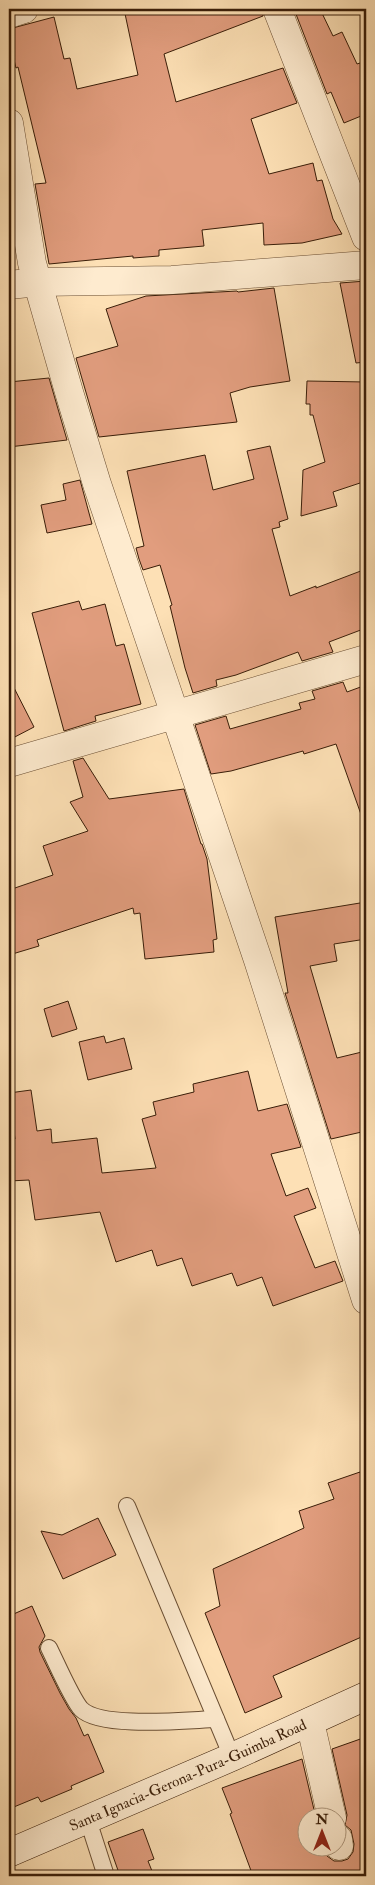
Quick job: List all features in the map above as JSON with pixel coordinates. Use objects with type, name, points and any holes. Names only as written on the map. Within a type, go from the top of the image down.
[{"type":"street","points":[[9,14],[24,9]]},
{"type":"street","points":[[277,9],[366,236]]},
{"type":"street","points":[[9,123],[26,230],[38,282],[97,484],[361,1267],[366,1300]]},
{"type":"street","points":[[9,285],[38,282],[172,280],[366,265]]},
{"type":"street","points":[[9,764],[366,659]]},
{"type":"street","name":"Santa Ignacia-Gerona-Pura-Guimba Road","points":[[9,1853],[232,1757],[366,1696]]},
{"type":"street","points":[[310,1722],[330,1808]]},
{"type":"lane","points":[[127,1506],[232,1757]]},
{"type":"lane","points":[[49,1648],[80,1707],[88,1715],[119,1721],[216,1720]]},
{"type":"lane","points":[[88,1820],[106,1876]]},
{"type":"building","points":[[124,9],[262,9],[263,16],[164,54],[176,102],[283,68],[297,103],[251,119],[269,174],[313,163],[317,181],[322,180],[333,219],[342,234],[302,243],[264,245],[263,223],[202,230],[204,246],[159,250],[159,256],[133,258],[133,256],[49,264],[35,184],[46,183],[18,67],[16,68],[9,39],[9,29],[54,17],[64,59],[70,58],[77,89],[138,75]]},
{"type":"building","points":[[294,9],[320,9],[333,36],[342,32],[357,64],[366,61],[366,114],[344,123],[331,92],[327,94]]},
{"type":"building","points":[[366,281],[366,362],[356,363],[340,283]]},
{"type":"building","points":[[274,288],[290,381],[250,387],[230,393],[237,422],[99,437],[76,358],[118,346],[106,309],[146,296],[238,292]]},
{"type":"building","points":[[49,378],[67,440],[9,447],[9,382]]},
{"type":"building","points":[[307,381],[366,382],[366,481],[333,492],[337,506],[301,516],[303,470],[325,462],[313,415],[310,415],[310,404],[306,404]]},
{"type":"building","points":[[270,446],[288,519],[279,522],[280,527],[272,529],[290,596],[366,569],[366,628],[329,642],[333,652],[302,661],[298,652],[236,675],[216,680],[217,686],[193,693],[170,606],[172,605],[160,565],[143,570],[139,559],[136,548],[144,546],[127,471],[205,455],[213,490],[254,479],[247,451]]},
{"type":"building","points":[[80,480],[92,524],[47,533],[41,505],[66,500],[63,484]]},
{"type":"building","points":[[79,601],[82,610],[105,604],[116,646],[124,644],[141,704],[95,716],[96,721],[64,731],[32,613]]},
{"type":"building","points":[[9,678],[34,727],[9,740]]},
{"type":"building","points":[[343,682],[347,692],[366,685],[366,820],[363,820],[336,744],[304,754],[303,751],[231,771],[211,774],[195,725],[226,716],[230,729],[301,709],[299,703],[315,699],[312,691]]},
{"type":"building","points":[[83,758],[109,799],[184,789],[207,859],[217,939],[213,940],[214,952],[145,959],[140,913],[134,914],[133,908],[37,940],[39,946],[9,955],[9,890],[53,875],[43,846],[88,831],[70,802],[83,797],[73,761]]},
{"type":"building","points":[[366,902],[366,939],[334,944],[337,961],[310,966],[337,1058],[366,1051],[366,1131],[331,1139],[285,993],[288,993],[275,917]]},
{"type":"building","points":[[68,1001],[77,1029],[52,1037],[44,1009]]},
{"type":"building","points":[[104,1036],[106,1043],[124,1038],[132,1069],[88,1080],[79,1042]]},
{"type":"building","points":[[248,1071],[258,1111],[287,1104],[301,1147],[271,1154],[286,1196],[308,1188],[316,1208],[294,1216],[315,1268],[335,1261],[343,1281],[273,1306],[262,1277],[237,1286],[232,1273],[192,1286],[182,1258],[157,1266],[152,1250],[116,1262],[100,1212],[35,1220],[29,1180],[9,1181],[9,1139],[15,1139],[9,1093],[31,1090],[37,1131],[51,1129],[52,1143],[97,1138],[102,1173],[156,1168],[142,1119],[156,1115],[153,1102],[194,1092],[193,1084]]},
{"type":"building","points":[[360,1472],[366,1488],[366,1635],[273,1676],[282,1697],[245,1713],[205,1613],[220,1606],[213,1569],[304,1528],[299,1511],[334,1499],[328,1483]]},
{"type":"building","points":[[98,1518],[116,1555],[63,1579],[41,1531],[62,1535]]},
{"type":"building","points":[[32,1606],[45,1636],[39,1647],[40,1652],[84,1736],[88,1734],[104,1772],[71,1786],[72,1789],[41,1802],[38,1797],[9,1809],[9,1616]]},
{"type":"building","points":[[366,1737],[366,1876],[253,1876],[222,1788],[302,1759],[314,1808],[298,1808],[298,1858],[330,1858],[334,1861],[348,1859],[353,1852],[354,1844],[351,1830],[348,1828],[348,1808],[345,1808],[332,1749]]},
{"type":"building","points":[[143,1829],[154,1859],[148,1861],[154,1876],[120,1876],[108,1842]]}]
